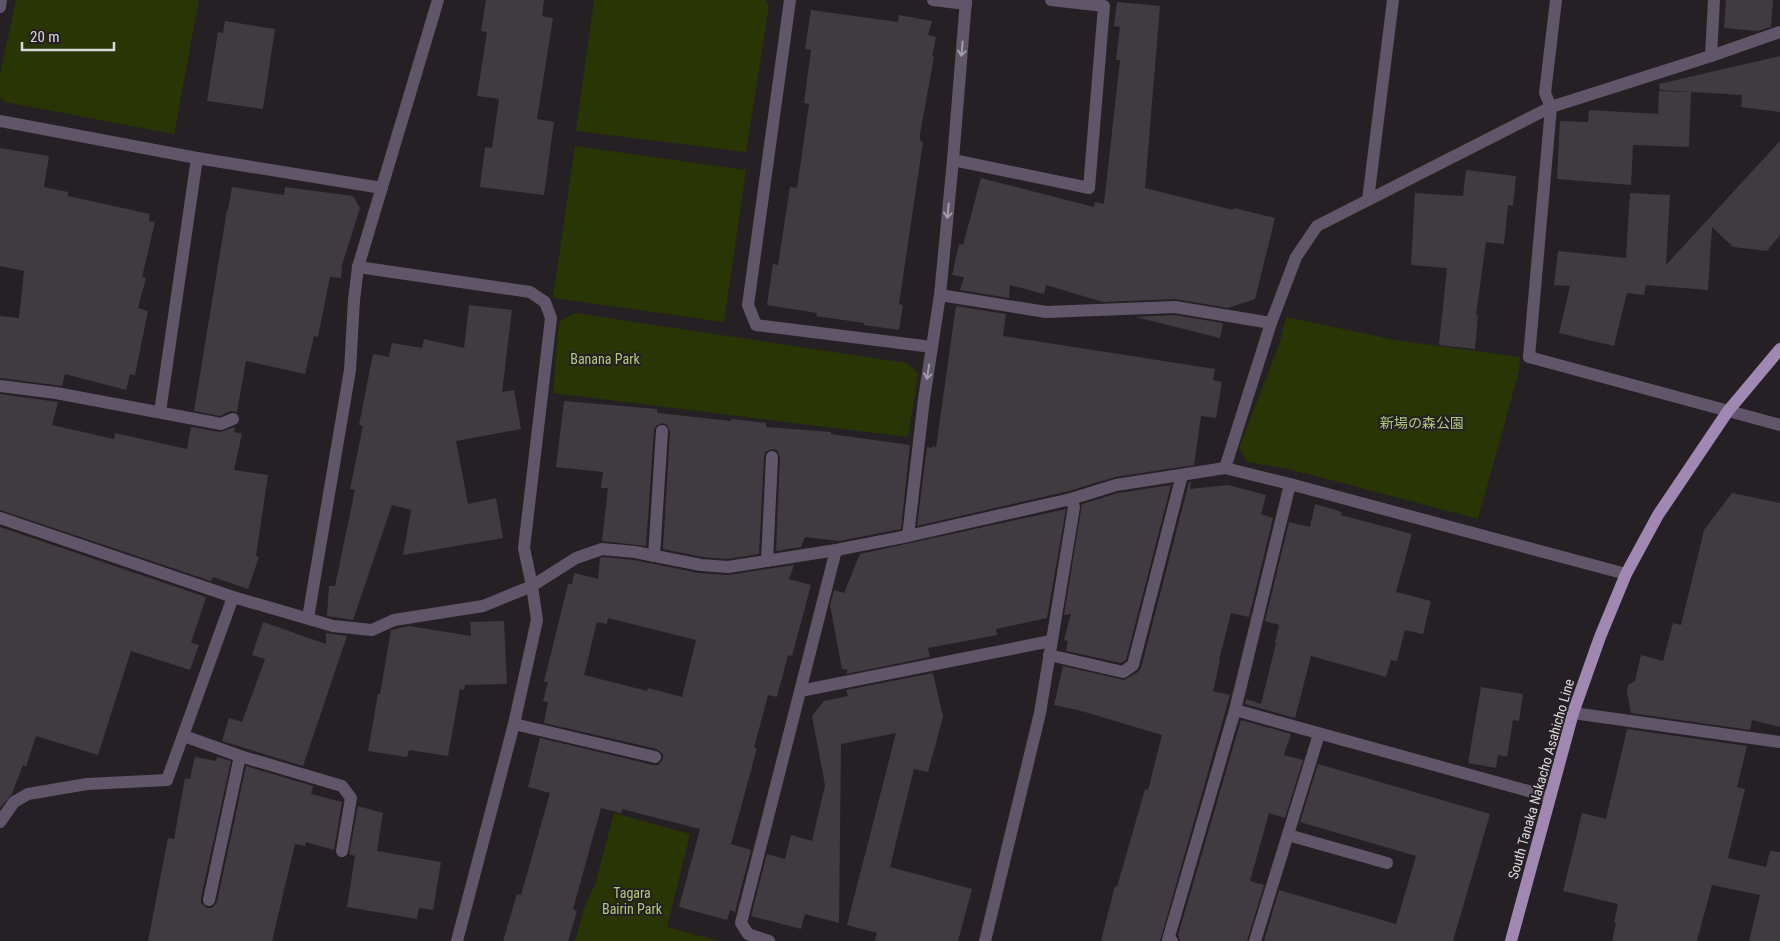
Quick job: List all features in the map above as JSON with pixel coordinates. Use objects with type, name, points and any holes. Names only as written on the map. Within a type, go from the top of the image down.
[{"type":"main road","name":"South Tanaka Nakacho Asahicho Line","points":[[1512,941],[1573,713],[1600,637],[1626,574],[1658,515],[1728,411],[1780,349]]},
{"type":"street","points":[[0,6],[1,0]]},
{"type":"street","points":[[308,618],[350,370],[353,307],[358,267],[438,0]]},
{"type":"street","points":[[790,0],[748,305],[756,325],[932,347]]},
{"type":"street","points":[[908,536],[924,399],[940,295],[966,2],[933,0]]},
{"type":"street","points":[[953,160],[1089,188],[1104,6],[1051,0]]},
{"type":"street","points":[[1368,200],[1393,0]]},
{"type":"street","points":[[1556,0],[1545,93],[1552,107],[1529,357],[1780,425]]},
{"type":"street","points":[[1711,56],[1714,0]]},
{"type":"street","points":[[1225,468],[1271,323],[1296,257],[1317,226],[1552,107],[1780,32]]},
{"type":"street","points":[[0,120],[197,158],[382,188]]},
{"type":"street","points":[[160,412],[197,158]]},
{"type":"street","points":[[358,267],[530,292],[545,302],[551,318],[524,548],[537,620],[514,724],[457,941]]},
{"type":"street","points":[[940,295],[1046,312],[1175,307],[1271,323]]},
{"type":"street","points":[[0,386],[56,393],[221,424],[233,419]]},
{"type":"street","points":[[654,556],[662,431]]},
{"type":"street","points":[[767,561],[772,456]]},
{"type":"street","points":[[0,518],[234,597],[333,626],[372,630],[394,620],[483,606],[532,586],[576,558],[602,549],[635,552],[701,565],[728,567],[836,550],[908,536],[1071,499],[1116,485],[1225,468],[1626,574]]},
{"type":"street","points":[[1050,655],[1123,672],[1133,665],[1182,474]]},
{"type":"street","points":[[1172,941],[1168,940],[1235,710],[1290,484]]},
{"type":"street","points":[[985,941],[1040,713],[1074,506],[1071,499]]},
{"type":"street","points":[[769,941],[748,934],[741,923],[836,550]]},
{"type":"street","points":[[0,822],[14,802],[28,794],[87,784],[167,780],[234,597]]},
{"type":"street","points":[[800,690],[1051,641]]},
{"type":"street","points":[[1235,710],[1550,797]]},
{"type":"street","points":[[1573,713],[1780,742]]},
{"type":"street","points":[[514,724],[655,757]]},
{"type":"street","points":[[1255,941],[1319,734]]},
{"type":"street","points":[[184,736],[240,756],[342,786],[351,798],[342,851]]},
{"type":"street","points":[[210,900],[240,756]]},
{"type":"street","points":[[1288,835],[1387,863]]},
{"type":"green space","points":[[16,0],[199,0],[174,134],[5,102],[0,97],[0,75]]},
{"type":"green space","points":[[594,0],[765,0],[769,6],[746,152],[576,131]]},
{"type":"green space","points":[[575,146],[746,170],[724,322],[553,298]]},
{"type":"green space","name":"Banana Park","points":[[575,313],[907,363],[918,373],[908,437],[553,393],[559,322]]},
{"type":"green space","name":"新場の森公園","points":[[1286,317],[1395,340],[1520,357],[1519,371],[1478,519],[1289,469],[1247,462],[1239,448],[1280,342]]},
{"type":"green space","name":"Tagara Bairin Park","points":[[614,813],[690,834],[667,927],[719,941],[575,941],[586,903],[595,885]]},
{"type":"building","points":[[486,0],[544,0],[542,16],[553,18],[537,119],[554,122],[544,195],[480,187],[485,147],[492,148],[499,99],[477,96],[487,32],[481,31]]},
{"type":"building","points":[[1726,0],[1773,0],[1771,27],[1758,31],[1724,28]]},
{"type":"building","points":[[1117,2],[1160,6],[1145,188],[1233,210],[1234,208],[1275,218],[1255,299],[1228,308],[1175,299],[1103,302],[1046,285],[1044,294],[1010,285],[1009,298],[960,290],[964,277],[952,275],[959,244],[963,245],[981,178],[1094,207],[1095,202],[1104,204],[1120,60],[1116,60],[1120,27],[1114,26]]},
{"type":"building","points":[[811,10],[898,22],[899,15],[932,21],[928,35],[936,37],[932,56],[934,57],[920,134],[920,141],[923,142],[899,304],[903,305],[899,330],[816,316],[817,313],[767,305],[773,264],[778,265],[790,187],[797,188],[809,104],[804,103],[811,50],[805,49]]},
{"type":"building","points":[[225,21],[275,29],[263,109],[207,101],[218,32],[223,33]]},
{"type":"building","points":[[1780,56],[1780,112],[1741,107],[1742,95],[1660,90],[1659,84]]},
{"type":"building","points":[[1659,91],[1691,92],[1689,147],[1633,145],[1631,185],[1557,179],[1560,121],[1588,122],[1589,110],[1658,114]]},
{"type":"building","points":[[1780,141],[1780,235],[1767,251],[1733,247],[1712,227],[1708,290],[1646,285],[1644,295],[1627,293],[1614,346],[1559,333],[1570,286],[1554,285],[1558,251],[1626,258],[1630,193],[1670,195],[1666,265]]},
{"type":"building","points":[[0,148],[49,156],[44,187],[68,192],[68,196],[150,214],[149,221],[155,222],[142,277],[146,278],[138,308],[148,311],[135,375],[130,374],[126,390],[65,374],[62,386],[0,378],[0,316],[19,318],[24,271],[0,266]]},
{"type":"building","points":[[1466,170],[1516,176],[1513,206],[1508,205],[1504,244],[1486,242],[1476,315],[1478,315],[1475,349],[1439,345],[1447,268],[1411,265],[1415,193],[1463,196]]},
{"type":"building","points":[[232,187],[284,195],[285,187],[353,196],[360,208],[342,265],[341,278],[330,277],[318,337],[314,336],[305,374],[246,361],[237,412],[230,411],[220,416],[194,411]]},
{"type":"building","points":[[469,305],[512,310],[502,392],[514,390],[521,429],[456,441],[468,504],[496,498],[503,538],[403,555],[411,510],[392,505],[353,620],[327,616],[329,586],[335,586],[355,490],[350,489],[363,426],[359,425],[373,354],[389,357],[392,343],[422,348],[424,339],[464,348]]},
{"type":"building","points":[[956,306],[1006,314],[1003,336],[1215,369],[1213,380],[1222,382],[1216,418],[1201,416],[1194,465],[1115,477],[1069,491],[917,526],[927,447],[936,447]]},
{"type":"building","points":[[1174,315],[1223,323],[1220,338],[1136,317]]},
{"type":"building","points":[[0,394],[58,402],[52,425],[114,439],[115,433],[187,449],[191,427],[220,432],[235,427],[234,432],[242,434],[234,470],[268,475],[256,556],[259,557],[248,589],[213,577],[211,581],[0,510]]},
{"type":"building","points":[[564,401],[657,409],[657,413],[766,423],[766,427],[831,432],[831,434],[910,445],[901,529],[839,541],[805,537],[801,547],[776,551],[780,457],[777,450],[772,449],[765,452],[764,457],[759,554],[728,559],[702,557],[663,549],[670,432],[667,425],[662,423],[656,426],[654,430],[646,546],[602,541],[608,488],[601,488],[603,472],[556,467]]},
{"type":"building","points":[[1189,482],[1191,482],[1190,489],[1228,485],[1266,495],[1261,514],[1273,518],[1249,617],[1231,613],[1213,691],[1230,695],[1160,941],[1101,941],[1115,886],[1117,887],[1145,789],[1148,790],[1162,735],[1078,710],[1054,705],[1063,666],[1124,680],[1138,672],[1141,668]]},
{"type":"building","points":[[1171,485],[1126,660],[1121,663],[1066,651],[1068,641],[1064,640],[1071,614],[1064,615],[1082,504],[1118,493]]},
{"type":"building","points":[[1732,493],[1780,503],[1780,727],[1752,720],[1750,730],[1631,713],[1627,692],[1628,685],[1635,681],[1641,655],[1663,661],[1673,623],[1681,625],[1704,530]]},
{"type":"building","points":[[1315,504],[1342,512],[1341,515],[1412,534],[1396,592],[1431,601],[1423,634],[1405,630],[1397,661],[1391,660],[1386,677],[1311,656],[1295,718],[1245,704],[1246,699],[1261,704],[1276,643],[1279,625],[1265,621],[1289,522],[1310,527]]},
{"type":"building","points":[[1066,509],[1047,618],[996,629],[997,635],[928,648],[930,657],[846,674],[848,670],[842,669],[830,605],[834,590],[844,593],[860,554]]},
{"type":"building","points":[[0,527],[206,597],[191,643],[199,645],[190,670],[131,651],[98,755],[36,736],[26,767],[23,765],[12,794],[0,808]]},
{"type":"building","points":[[600,558],[634,560],[699,573],[728,575],[794,565],[789,579],[811,585],[792,656],[788,655],[777,697],[768,695],[754,748],[757,748],[731,844],[751,850],[735,912],[730,910],[727,920],[679,907],[700,829],[622,809],[621,813],[601,808],[573,909],[577,911],[568,941],[503,941],[517,894],[521,895],[550,793],[528,787],[540,738],[653,765],[658,765],[663,759],[663,754],[657,749],[544,723],[548,702],[543,701],[548,682],[544,682],[568,584],[572,584],[574,573],[598,579]],"holes":[[[608,618],[696,640],[682,697],[648,688],[647,691],[584,675],[597,622],[607,624]]]},
{"type":"building","points":[[504,621],[507,684],[465,685],[464,690],[460,689],[448,756],[409,750],[407,757],[368,751],[391,630],[409,626],[471,636],[470,622]]},
{"type":"building","points":[[263,622],[326,644],[326,633],[347,636],[303,766],[222,741],[229,718],[242,722],[265,659],[252,655]]},
{"type":"building","points":[[933,673],[943,717],[928,772],[914,769],[890,867],[972,889],[958,941],[875,941],[877,933],[847,925],[896,733],[841,744],[839,923],[805,914],[801,929],[751,916],[767,854],[785,859],[791,835],[812,841],[825,785],[812,716],[824,701],[848,696],[846,690]]},
{"type":"building","points":[[1481,687],[1523,694],[1519,721],[1513,720],[1507,757],[1498,755],[1496,768],[1468,763]]},
{"type":"building","points":[[1241,720],[1291,734],[1284,755],[1303,760],[1285,818],[1269,813],[1250,881],[1264,885],[1247,941],[1180,941],[1178,935]]},
{"type":"building","points":[[1627,729],[1747,746],[1737,787],[1745,789],[1728,858],[1766,867],[1770,851],[1780,852],[1780,941],[1749,941],[1760,895],[1712,885],[1697,941],[1612,941],[1618,904],[1563,891],[1582,813],[1606,819]]},
{"type":"building","points":[[195,757],[216,761],[217,757],[231,761],[201,898],[201,903],[207,908],[212,908],[217,902],[246,766],[313,786],[311,794],[342,802],[334,850],[306,842],[305,846],[295,844],[272,941],[148,941],[168,838],[174,839],[185,778],[190,779]]},
{"type":"building","points":[[1318,764],[1490,814],[1453,941],[1264,941],[1279,890],[1396,924],[1416,856],[1300,822]]},
{"type":"building","points":[[358,806],[383,813],[377,851],[441,862],[433,910],[419,908],[417,919],[347,907],[355,856],[349,854]]}]
